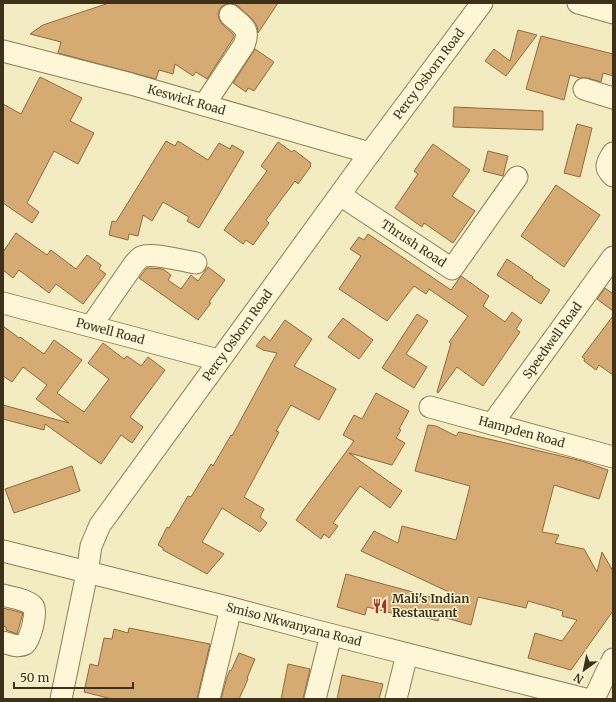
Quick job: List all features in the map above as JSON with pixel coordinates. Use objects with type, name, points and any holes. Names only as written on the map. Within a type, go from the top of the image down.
[{"type":"street","name":"Percy Osborn Road","points":[[61,699],[92,546],[100,526],[218,360],[482,3]]},
{"type":"street","points":[[578,3],[613,13]]},
{"type":"street","points":[[204,105],[244,45],[247,36],[245,29],[230,15]]},
{"type":"street","name":"Keswick Road","points":[[3,51],[131,84],[370,153]]},
{"type":"street","points":[[584,89],[613,98]]},
{"type":"street","points":[[613,153],[607,165],[607,170],[613,176]]},
{"type":"street","name":"Thrush Road","points":[[340,195],[452,269],[517,177]]},
{"type":"street","points":[[91,326],[134,264],[140,258],[156,256],[196,263]]},
{"type":"street","name":"Speedwell Road","points":[[492,424],[613,257]]},
{"type":"street","name":"Powell Road","points":[[3,303],[218,360]]},
{"type":"street","name":"Hampden Road","points":[[430,407],[613,456]]},
{"type":"street","name":"Smiso Nkwanyana Road","points":[[3,551],[585,699]]},
{"type":"street","points":[[3,595],[31,604],[35,608],[29,639],[26,643],[16,646],[3,642]]},
{"type":"street","points":[[209,699],[231,608]]},
{"type":"street","points":[[315,699],[331,635]]},
{"type":"street","points":[[396,699],[407,654]]},
{"type":"street","points":[[594,699],[613,659]]},
{"type":"building","points":[[109,3],[232,3],[221,7],[218,13],[222,24],[234,35],[234,37],[207,79],[196,72],[193,76],[175,64],[173,74],[159,70],[156,79],[58,53],[61,42],[30,34],[43,25]]},
{"type":"building","points":[[232,3],[278,3],[258,33],[257,26],[253,20],[238,6]]},
{"type":"building","points":[[518,30],[537,35],[506,76],[485,61],[494,49],[510,61]]},
{"type":"building","points":[[541,36],[613,54],[613,76],[603,73],[601,82],[570,75],[564,100],[526,89]]},
{"type":"building","points":[[255,49],[274,62],[254,91],[248,88],[246,92],[233,83]]},
{"type":"building","points":[[40,77],[82,98],[70,121],[94,133],[78,164],[54,151],[27,203],[39,212],[32,223],[3,203],[3,104],[21,114]]},
{"type":"building","points":[[454,107],[543,111],[543,130],[453,127]]},
{"type":"building","points":[[577,124],[592,128],[580,177],[564,173]]},
{"type":"building","points":[[166,141],[175,146],[178,141],[208,160],[219,143],[230,149],[232,145],[244,152],[199,228],[187,221],[189,217],[163,202],[152,221],[143,215],[138,236],[129,234],[128,240],[109,235],[112,221],[116,222]]},
{"type":"building","points":[[278,142],[292,152],[294,150],[311,163],[311,166],[298,184],[295,181],[266,220],[269,223],[253,245],[246,240],[243,244],[224,230],[267,171],[261,166]]},
{"type":"building","points":[[433,144],[470,170],[452,196],[475,211],[453,243],[424,223],[422,227],[395,208],[418,174],[414,171]]},
{"type":"building","points":[[488,151],[508,156],[503,176],[483,171]]},
{"type":"building","points":[[556,185],[600,215],[564,267],[521,236]]},
{"type":"building","points":[[16,233],[47,255],[51,250],[76,269],[87,255],[101,265],[99,269],[106,274],[83,304],[56,284],[49,293],[19,270],[13,278],[3,270],[3,252]]},
{"type":"building","points":[[368,234],[451,290],[461,276],[489,296],[483,306],[505,322],[512,312],[522,320],[516,329],[520,332],[483,386],[457,367],[438,393],[437,392],[451,343],[449,342],[468,316],[429,289],[426,294],[414,286],[387,321],[339,289],[361,256],[350,249],[359,237],[364,240]]},
{"type":"building","points":[[507,259],[550,290],[541,304],[497,275]]},
{"type":"building","points":[[208,267],[225,280],[209,302],[211,303],[198,320],[139,278],[147,268],[163,269],[171,275],[168,280],[181,289],[191,275],[198,281]]},
{"type":"building","points":[[605,288],[613,294],[613,311],[597,299]]},
{"type":"building","points":[[417,314],[428,321],[406,354],[427,367],[414,388],[382,368]]},
{"type":"building","points":[[613,316],[613,375],[599,365],[596,370],[584,361],[585,359],[582,357]]},
{"type":"building","points":[[343,318],[373,340],[359,359],[328,337]]},
{"type":"building","points":[[285,320],[312,339],[294,366],[336,389],[319,420],[291,405],[276,431],[279,432],[244,497],[264,509],[260,517],[267,523],[260,532],[222,508],[202,542],[224,554],[207,574],[163,550],[163,548],[158,545],[167,527],[169,528],[188,496],[191,497],[211,464],[213,466],[231,435],[232,436],[277,353],[263,350],[256,346],[264,336],[270,341]]},
{"type":"building","points":[[3,326],[44,354],[54,340],[82,360],[57,393],[84,412],[109,379],[88,363],[103,343],[124,359],[127,356],[141,366],[148,357],[165,370],[130,417],[143,427],[132,443],[121,435],[101,464],[45,424],[44,430],[3,419],[3,405],[69,423],[36,399],[47,385],[23,367],[12,382],[3,376]]},
{"type":"building","points":[[376,393],[409,411],[399,429],[401,430],[396,438],[405,443],[392,465],[349,453],[402,491],[390,508],[360,486],[333,523],[338,526],[329,538],[324,534],[321,539],[296,520],[354,441],[343,435],[354,415],[362,419]]},
{"type":"building","points":[[428,425],[436,426],[456,436],[459,432],[582,461],[608,470],[599,499],[554,485],[542,532],[559,535],[555,543],[584,549],[597,572],[602,552],[613,571],[613,611],[571,670],[528,658],[535,633],[562,641],[577,620],[562,616],[563,611],[528,601],[526,608],[478,597],[471,625],[439,616],[438,621],[405,612],[404,616],[367,607],[365,615],[337,607],[346,574],[446,601],[449,592],[361,551],[374,531],[398,543],[402,526],[456,540],[470,486],[415,471]]},
{"type":"building","points":[[72,466],[80,491],[14,513],[5,489]]},
{"type":"building","points":[[3,608],[23,613],[17,634],[6,630],[6,627],[3,626]]},
{"type":"building","points":[[129,628],[210,644],[197,699],[112,699],[84,692],[90,664],[98,666],[104,638],[112,639],[114,629],[128,633]]},
{"type":"building","points":[[239,653],[255,659],[247,678],[248,679],[239,699],[221,699],[227,677]]},
{"type":"building","points":[[288,664],[310,669],[303,699],[281,699]]},
{"type":"building","points":[[342,675],[383,684],[379,699],[337,699]]},
{"type":"place","name":"Mali's Indian Restaurant","points":[[380,606]]}]
